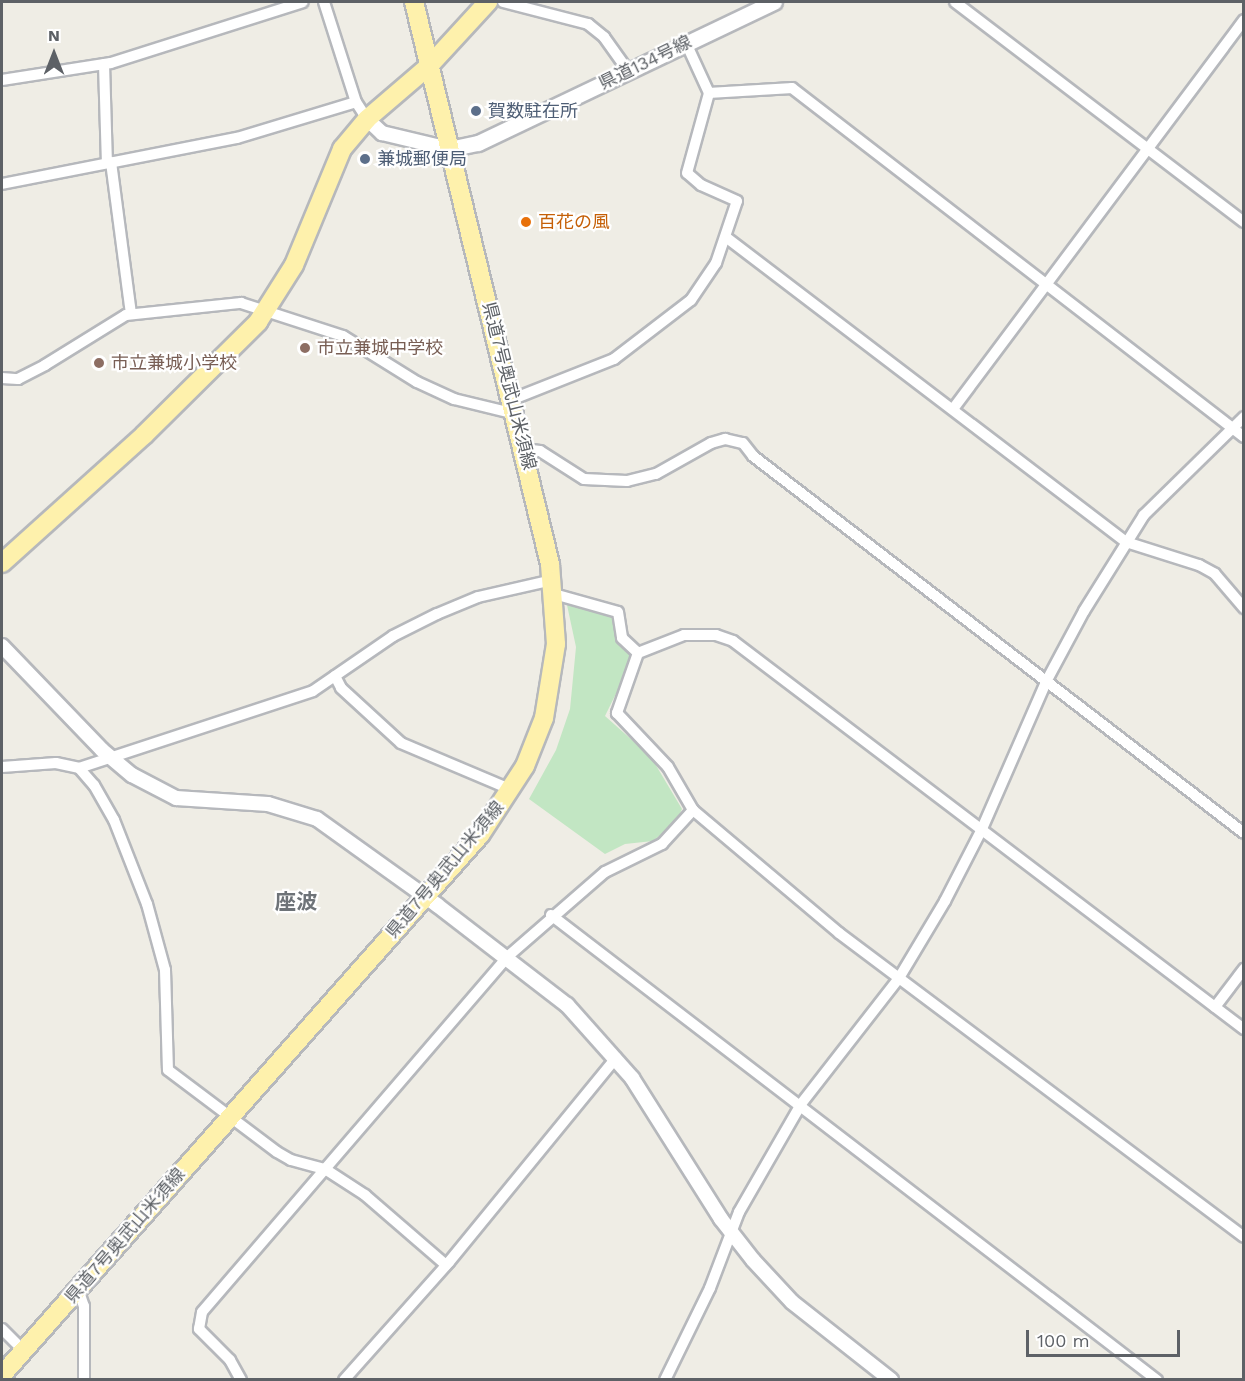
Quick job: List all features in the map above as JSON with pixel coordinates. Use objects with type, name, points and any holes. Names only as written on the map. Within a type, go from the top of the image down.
[{"type":"main road","name":"県道7号奥武山米須線","points":[[2,1375],[480,835],[512,790],[535,743],[550,692],[556,644],[553,587],[524,449],[414,2]]},
{"type":"main road","points":[[2,563],[184,396],[266,312],[294,265],[342,149],[367,119],[430,65],[488,2]]},
{"type":"main road","name":"県道134号線","points":[[449,149],[477,143],[774,2]]},
{"type":"street","points":[[2,80],[104,64],[183,43],[303,2]]},
{"type":"street","points":[[324,2],[356,102],[367,119],[382,133],[449,149]]},
{"type":"street","points":[[503,2],[588,24],[604,37],[629,72]]},
{"type":"street","points":[[955,2],[1244,222]]},
{"type":"street","points":[[953,409],[1244,20]]},
{"type":"street","points":[[2,378],[18,379],[131,314],[241,303],[343,336],[417,382],[454,399],[514,407],[621,354],[691,300],[727,238],[737,201],[701,185],[687,172],[709,93],[686,43]]},
{"type":"street","points":[[104,64],[109,163],[131,314]]},
{"type":"street","points":[[709,93],[792,88],[1244,437]]},
{"type":"street","points":[[2,184],[237,138],[356,102]]},
{"type":"street","points":[[727,238],[1126,542],[1199,565],[1215,574],[1244,608]]},
{"type":"street","points":[[665,1380],[702,1307],[731,1231],[801,1104],[899,978],[945,901],[981,831],[1010,757],[1047,680],[1126,542],[1151,507],[1231,427],[1244,417]]},
{"type":"street","points":[[524,449],[540,451],[584,479],[627,481],[657,474],[711,443],[725,440],[743,443],[753,456],[1244,833]]},
{"type":"street","points":[[2,767],[56,763],[79,768],[313,691],[393,636],[478,597],[553,587],[618,612],[622,638],[638,653]]},
{"type":"street","points":[[1244,1029],[733,641],[716,635],[684,635],[638,653],[617,713],[668,767],[693,810],[799,902],[1244,1237]]},
{"type":"street","points":[[2,646],[112,759],[153,788],[176,798],[268,804],[302,812],[425,897],[567,1005],[616,1058],[731,1231],[792,1302],[891,1380]]},
{"type":"street","points":[[335,676],[341,688],[401,743],[512,790]]},
{"type":"street","points":[[79,768],[94,785],[114,820],[158,936],[165,969],[168,1070],[291,1160],[325,1169],[365,1195],[446,1264]]},
{"type":"street","points":[[241,1380],[230,1360],[199,1329],[199,1320],[506,958],[551,915],[604,872],[662,844],[693,810]]},
{"type":"street","points":[[551,915],[768,1084],[801,1104],[1157,1380]]},
{"type":"street","points":[[1215,1007],[1244,969]]},
{"type":"street","points":[[345,1380],[446,1264],[616,1058]]},
{"type":"street","points":[[78,1289],[84,1306],[84,1380]]},
{"type":"street","points":[[2,1329],[23,1350]]},
{"type":"green space","points":[[567,605],[615,616],[623,648],[635,655],[605,716],[651,757],[682,809],[676,822],[653,841],[625,844],[605,854],[529,799],[556,750],[570,709],[576,647]]},
{"type":"place","name":"賀数駐在所","points":[[476,111]]},
{"type":"place","name":"兼城郵便局","points":[[365,159]]},
{"type":"place","name":"百花の風","points":[[526,222]]},
{"type":"place","name":"市立兼城中学校","points":[[305,348]]},
{"type":"place","name":"市立兼城小学校","points":[[99,363]]},
{"type":"district","name":"座波","points":[[296,902]]}]
